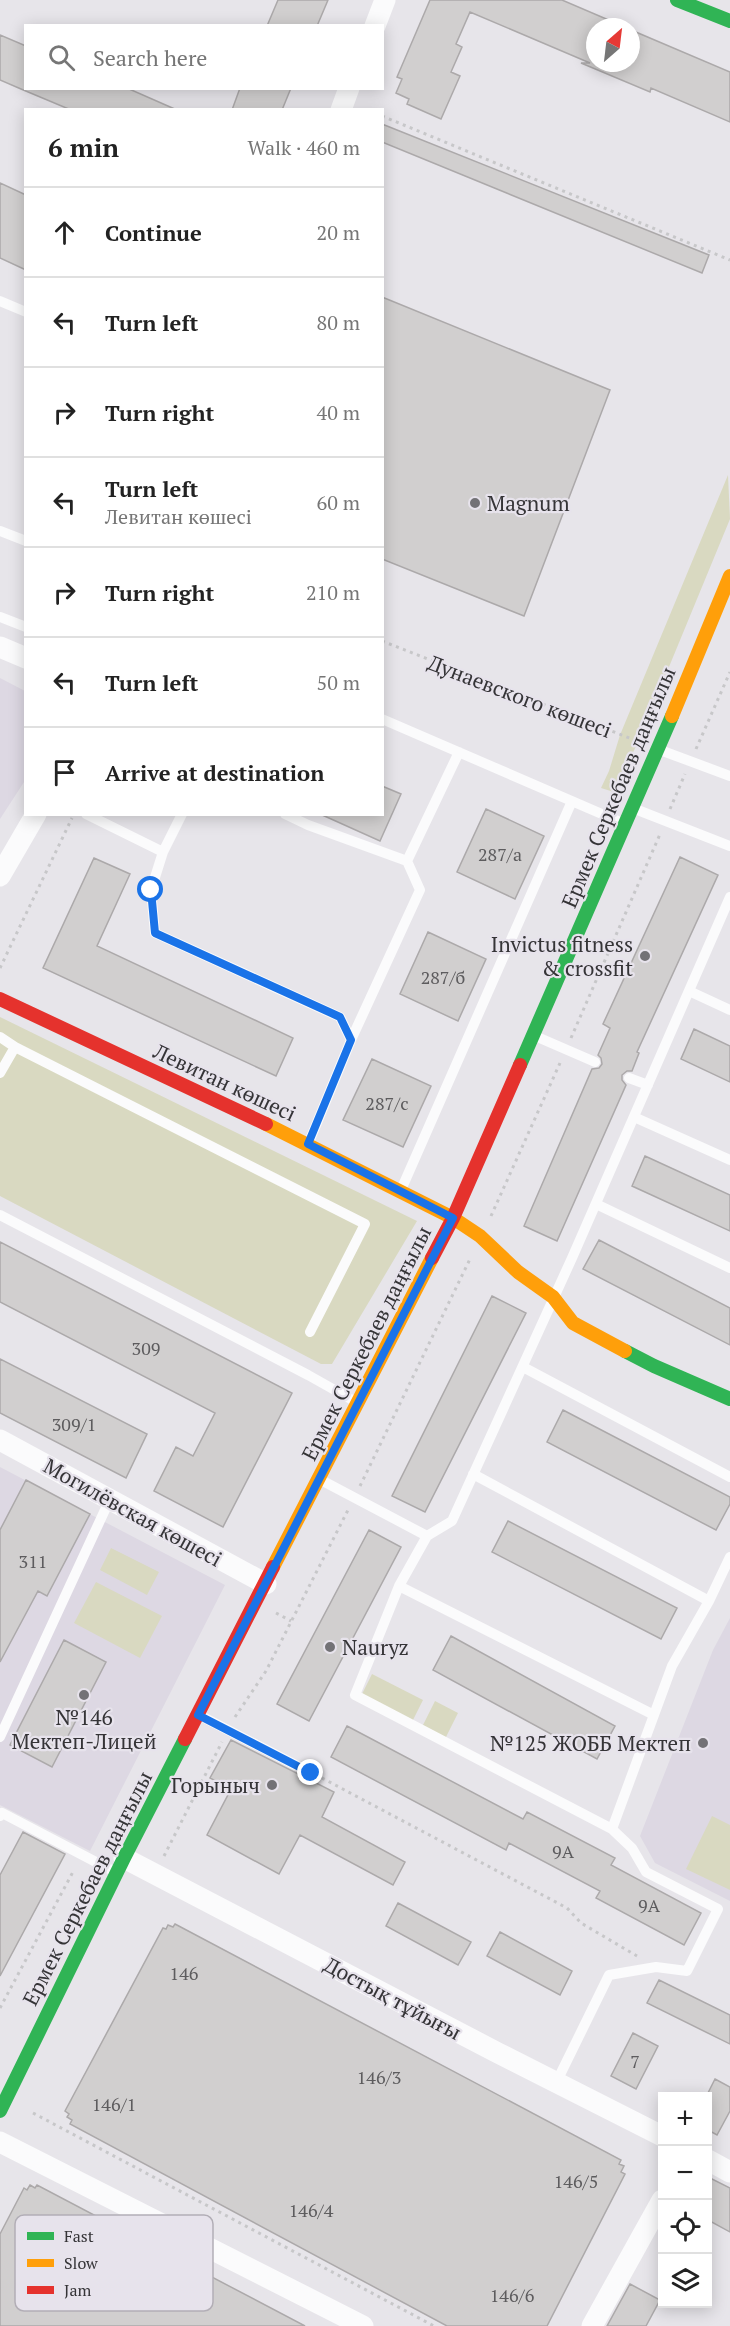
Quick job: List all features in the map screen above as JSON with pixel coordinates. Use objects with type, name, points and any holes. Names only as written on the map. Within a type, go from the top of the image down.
[{"type":"street","points":[[376,24],[385,0]]},
{"type":"street","points":[[677,0],[730,21]]},
{"type":"street","points":[[341,108],[348,90]]},
{"type":"street","name":"Ермек Серкебаев даңғылы","points":[[0,2111],[121,1865],[453,1218],[658,749],[730,576]]},
{"type":"street","points":[[0,647],[24,657]]},
{"type":"street","points":[[0,876],[35,816]]},
{"type":"street","name":"Левитан көшесі","points":[[0,999],[308,1144],[453,1218],[480,1236],[518,1272],[553,1297],[573,1323],[654,1366],[730,1399]]},
{"type":"street","name":"Могилёвская көшесі","points":[[0,1440],[266,1584]]},
{"type":"street","name":"Достық тұйығы","points":[[121,1865],[155,1874],[556,2083],[658,2134]]},
{"type":"street","points":[[0,2142],[144,2215]]},
{"type":"street","points":[[712,2162],[730,2172]]},
{"type":"street","points":[[592,2326],[658,2209]]},
{"type":"street","points":[[213,2250],[363,2326]]},
{"type":"lane","points":[[0,301],[24,311]]},
{"type":"lane","points":[[0,531],[24,540]]},
{"type":"lane","points":[[0,617],[24,626]]},
{"type":"lane","points":[[384,720],[625,824]]},
{"type":"lane","points":[[658,749],[730,776]]},
{"type":"lane","points":[[407,861],[459,752]]},
{"type":"lane","points":[[400,1191],[572,801]]},
{"type":"lane","points":[[632,808],[730,846]]},
{"type":"lane","points":[[90,816],[163,852]]},
{"type":"lane","points":[[181,816],[163,852],[151,890],[155,933],[340,1017],[351,1040]]},
{"type":"lane","points":[[289,816],[407,861],[420,890],[351,1040],[308,1144]]},
{"type":"lane","points":[[556,2083],[609,1975],[656,1967],[687,1971],[718,1909],[646,1872],[632,1848],[612,1829],[355,1695],[399,1586],[427,1536],[452,1521],[596,1204],[730,897]]},
{"type":"lane","points":[[689,991],[730,1010]]},
{"type":"lane","points":[[534,1035],[595,1062]]},
{"type":"lane","points":[[0,1037],[15,1047],[364,1224],[310,1332]]},
{"type":"lane","points":[[0,1072],[15,1047]]},
{"type":"lane","points":[[629,1078],[648,1085]]},
{"type":"lane","points":[[634,1117],[730,1160]]},
{"type":"lane","points":[[596,1204],[730,1268]]},
{"type":"lane","points":[[0,1215],[309,1375],[358,1403]]},
{"type":"lane","points":[[523,1367],[730,1477]]},
{"type":"lane","points":[[473,1474],[709,1601]]},
{"type":"lane","points":[[320,1479],[427,1536]]},
{"type":"lane","points":[[0,1737],[110,1499]]},
{"type":"lane","points":[[612,1829],[672,1666],[709,1601],[730,1557]]},
{"type":"lane","points":[[399,1586],[654,1715]]},
{"type":"lane","points":[[198,1715],[311,1773]]},
{"type":"lane","points":[[1,1814],[121,1865]]},
{"type":"path","points":[[384,117],[730,260]]},
{"type":"path","name":"Дунаевского көшесі","points":[[384,642],[658,749]]},
{"type":"path","points":[[493,1212],[730,672]]},
{"type":"path","points":[[0,968],[73,816]]},
{"type":"path","points":[[274,1612],[291,1621]]},
{"type":"path","points":[[155,1874],[235,1716]]},
{"type":"path","points":[[311,1773],[567,1908],[581,1923],[656,1967]]},
{"type":"path","points":[[0,2008],[74,1870]]},
{"type":"path","points":[[33,2113],[434,2326]]},
{"type":"shaded area","points":[[0,678],[24,690],[24,782],[0,819]]},
{"type":"shaded area","name":"№146 Мектеп-Лицей","points":[[0,1467],[225,1585],[90,1851],[0,1805]]},
{"type":"shaded area","name":"№125 ЖОББ Мектеп","points":[[730,1618],[730,1901],[655,1863],[640,1836],[713,1650]]},
{"type":"green space","points":[[728,475],[730,519],[638,742],[614,792],[601,788],[620,735]]},
{"type":"green space","points":[[0,1017],[417,1221],[332,1364],[321,1364],[0,1196]]},
{"type":"green space","points":[[111,1548],[159,1572],[147,1595],[100,1570]]},
{"type":"green space","points":[[96,1582],[162,1616],[140,1658],[74,1623]]},
{"type":"green space","points":[[372,1674],[423,1700],[411,1724],[360,1698]]},
{"type":"green space","points":[[435,1701],[458,1713],[444,1741],[421,1729]]},
{"type":"green space","points":[[712,1816],[730,1825],[730,1890],[686,1869]]},
{"type":"building","points":[[278,0],[328,0],[318,24],[268,24]]},
{"type":"building","points":[[430,0],[562,0],[604,18],[586,18],[586,61],[470,12],[456,44],[462,47],[451,72],[460,76],[441,119],[407,104],[409,99],[396,93],[402,79],[397,77]]},
{"type":"building","points":[[640,34],[730,72],[730,122],[651,88],[650,92],[602,72],[640,72]]},
{"type":"building","points":[[0,35],[24,45],[24,90],[132,90],[172,108],[66,108],[0,80]]},
{"type":"building","points":[[239,90],[290,90],[283,108],[233,108]]},
{"type":"building","points":[[384,125],[709,255],[702,273],[384,143]]},
{"type":"building","points":[[0,183],[24,194],[24,269],[0,258]]},
{"type":"building","name":"Magnum","points":[[384,298],[610,390],[524,616],[384,560]]},
{"type":"building","points":[[384,787],[401,794],[380,841],[324,816],[384,816]]},
{"type":"building","points":[[486,809],[544,836],[515,899],[457,872]]},
{"type":"building","points":[[680,857],[718,875],[637,1052],[639,1053],[632,1071],[627,1071],[622,1075],[622,1080],[626,1085],[557,1241],[524,1226],[592,1069],[599,1068],[602,1064],[598,1055],[610,1028],[603,1024]]},
{"type":"building","points":[[94,858],[130,874],[97,946],[293,1038],[276,1076],[43,968]]},
{"type":"building","points":[[428,932],[486,959],[458,1021],[400,994]]},
{"type":"building","points":[[694,1029],[730,1046],[730,1082],[681,1059]]},
{"type":"building","points":[[372,1059],[431,1086],[403,1147],[343,1120]]},
{"type":"building","points":[[645,1156],[730,1195],[730,1231],[632,1186]]},
{"type":"building","points":[[599,1240],[730,1308],[730,1345],[583,1269]]},
{"type":"building","points":[[0,1242],[292,1393],[223,1527],[154,1491],[176,1447],[193,1456],[215,1413],[0,1302]]},
{"type":"building","points":[[492,1296],[526,1313],[425,1512],[392,1496]]},
{"type":"building","points":[[0,1359],[147,1434],[126,1478],[0,1413]]},
{"type":"building","points":[[563,1410],[730,1497],[730,1504],[716,1530],[547,1442]]},
{"type":"building","points":[[26,1480],[90,1514],[47,1596],[38,1591],[0,1662],[0,1530]]},
{"type":"building","points":[[508,1521],[677,1608],[661,1639],[492,1552]]},
{"type":"building","points":[[369,1530],[401,1547],[309,1721],[277,1704]]},
{"type":"building","points":[[451,1636],[615,1726],[597,1759],[433,1670]]},
{"type":"building","points":[[64,1640],[106,1662],[52,1767],[10,1745]]},
{"type":"building","points":[[347,1726],[523,1819],[527,1812],[615,1858],[611,1865],[701,1913],[684,1945],[596,1898],[600,1891],[509,1843],[506,1850],[331,1757]]},
{"type":"building","points":[[231,1740],[334,1792],[322,1817],[405,1862],[393,1885],[300,1835],[279,1874],[207,1835],[231,1789],[210,1778]]},
{"type":"building","points":[[23,1832],[65,1854],[0,1976],[0,1875]]},
{"type":"building","points":[[398,1903],[471,1942],[458,1965],[386,1926]]},
{"type":"building","points":[[175,1924],[621,2160],[619,2164],[624,2166],[621,2172],[625,2174],[547,2326],[447,2326],[70,2124],[72,2120],[67,2117],[69,2114],[65,2111],[163,1928],[166,1929],[168,1925],[173,1927]]},
{"type":"building","points":[[500,1932],[572,1971],[560,1995],[487,1956]]},
{"type":"building","points":[[659,1980],[730,2015],[730,2044],[647,2003]]},
{"type":"building","points":[[633,2033],[658,2046],[636,2089],[611,2076]]},
{"type":"building","points":[[715,2079],[730,2087],[730,2111],[717,2135],[712,2132],[712,2092],[708,2092]]},
{"type":"building","points":[[712,2179],[730,2188],[730,2232],[712,2222]]},
{"type":"building","points":[[30,2185],[35,2188],[37,2185],[94,2215],[15,2215],[15,2311],[213,2311],[213,2278],[305,2326],[0,2326],[0,2234],[24,2188],[27,2190]]},
{"type":"building","points":[[630,2284],[658,2299],[658,2304],[646,2326],[607,2326]]},
{"type":"traffic: fast","points":[[677,0],[730,21]]},
{"type":"traffic: fast","points":[[520,1065],[672,716]]},
{"type":"traffic: fast","points":[[625,1351],[730,1399]]},
{"type":"traffic: fast","points":[[0,2111],[185,1739]]},
{"type":"traffic: slow","points":[[672,716],[730,576]]},
{"type":"traffic: slow","points":[[266,1124],[453,1218],[480,1236],[518,1272],[553,1297],[573,1323],[625,1351]]},
{"type":"traffic: slow","points":[[273,1567],[432,1258]]},
{"type":"traffic: jam","points":[[0,999],[266,1124]]},
{"type":"traffic: jam","points":[[432,1258],[453,1218],[520,1065]]},
{"type":"traffic: jam","points":[[185,1739],[273,1567]]},
{"type":"place","name":"Magnum","points":[[475,503]]},
{"type":"place","name":"Invictus fitness & crossfit","points":[[645,956]]},
{"type":"place","name":"Nauryz","points":[[330,1647]]},
{"type":"place","name":"№146 Мектеп-Лицей","points":[[84,1695]]},
{"type":"place","name":"№125 ЖОББ Мектеп","points":[[703,1743]]},
{"type":"place","name":"Горыныч","points":[[272,1785]]},
{"type":"route","points":[[151,890],[155,933],[340,1017],[351,1040],[308,1144],[453,1218],[198,1715],[311,1773]]}]
